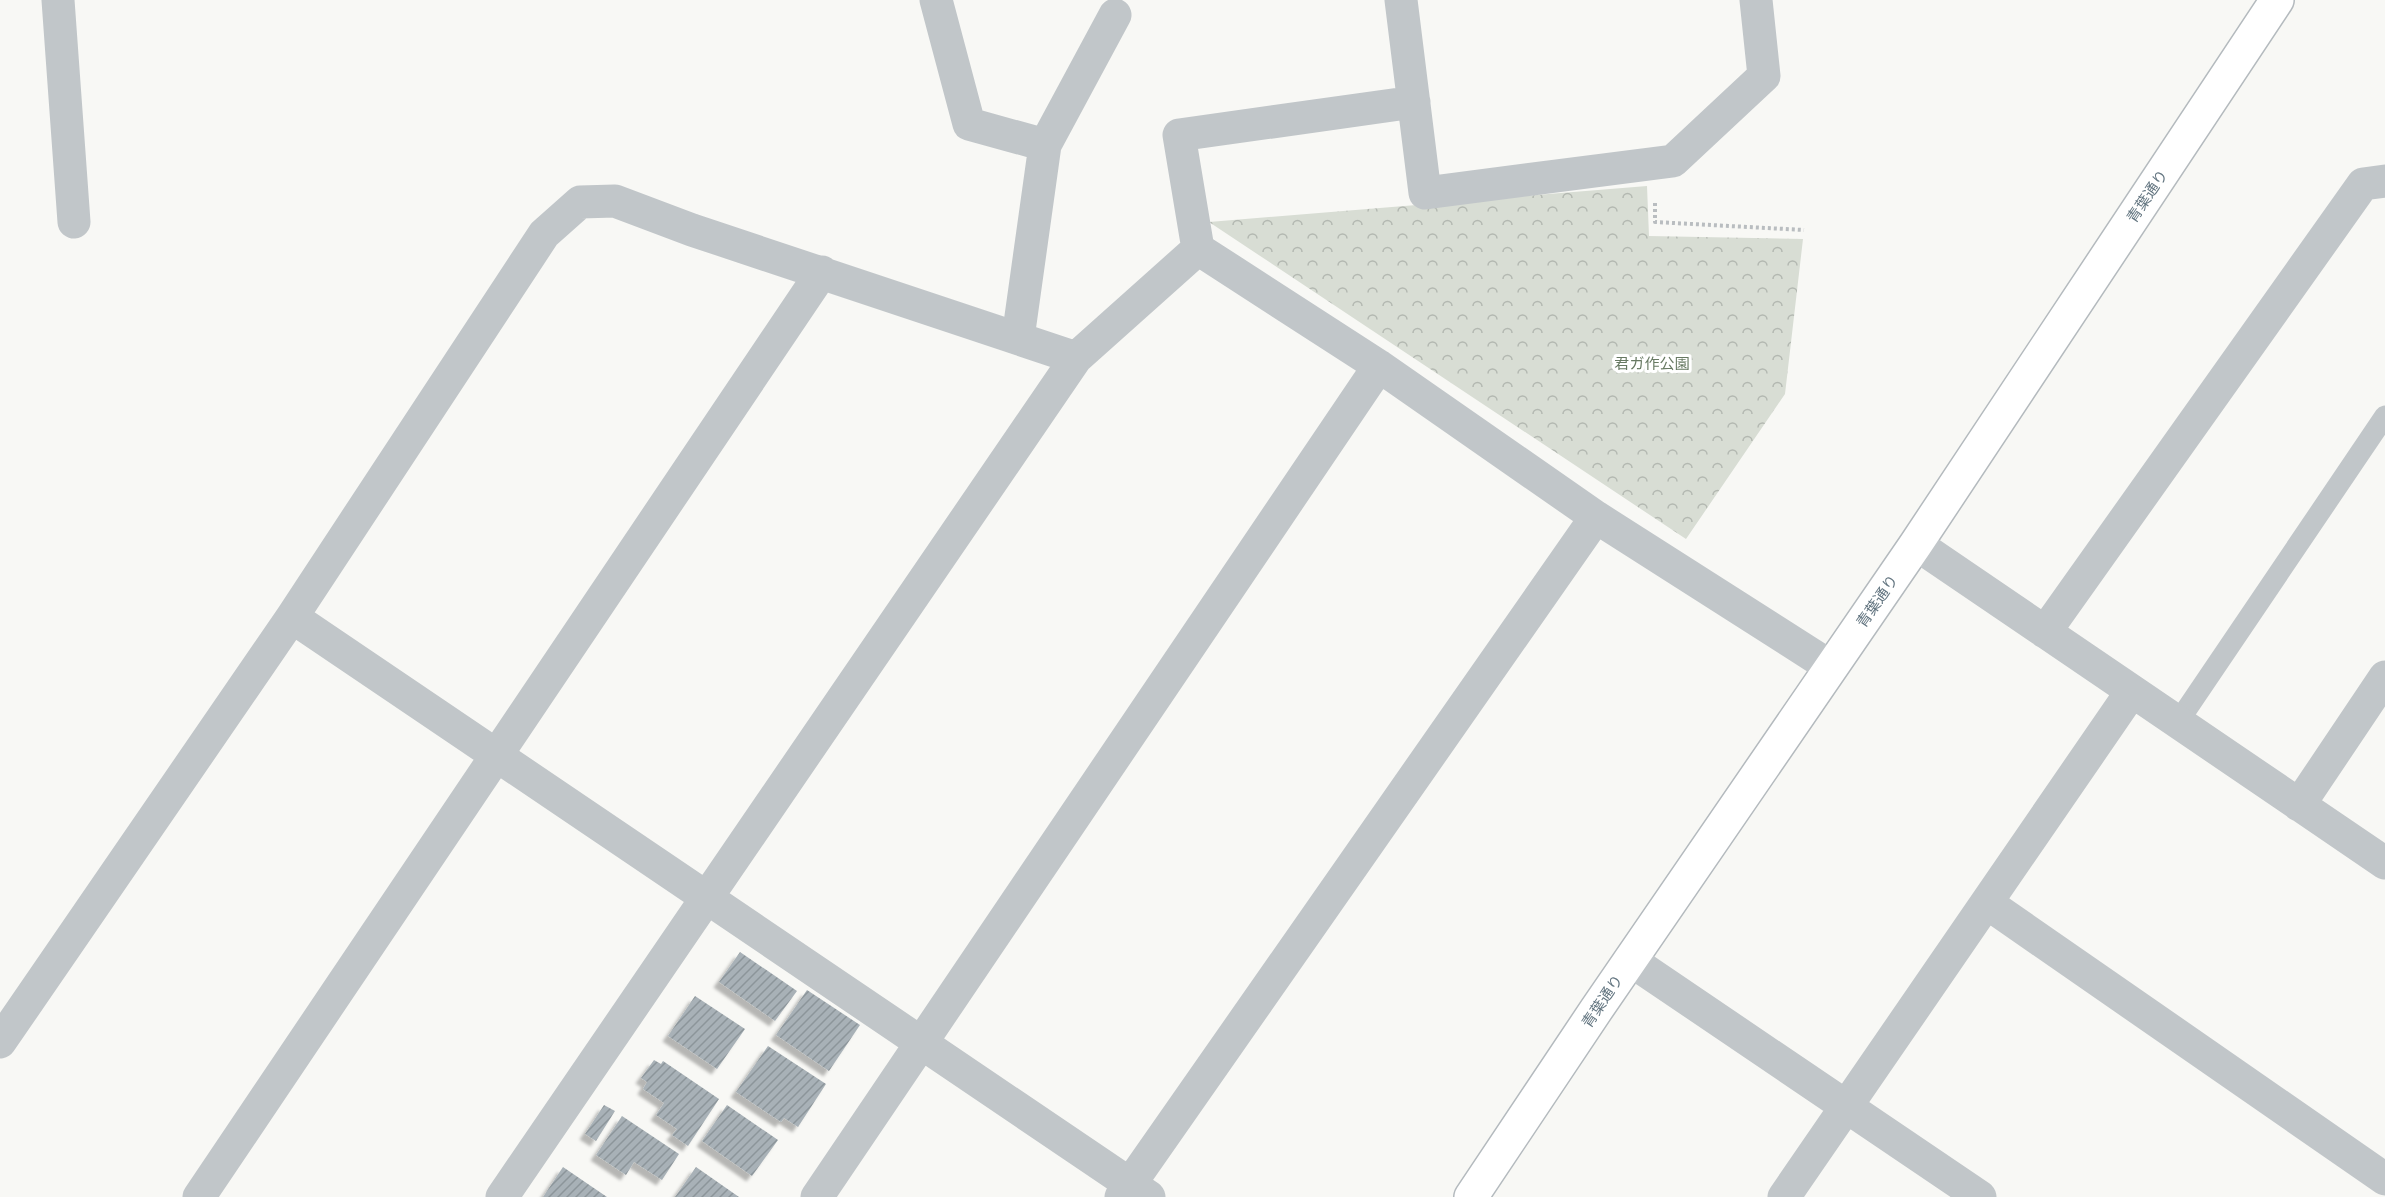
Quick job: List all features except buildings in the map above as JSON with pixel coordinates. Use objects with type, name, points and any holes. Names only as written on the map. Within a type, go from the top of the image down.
[{"type":"street","points":[[58,0],[74,222]]},
{"type":"street","points":[[936,0],[969,124],[1045,145]]},
{"type":"street","points":[[1401,0],[1425,193],[1673,161],[1764,76],[1756,0]]},
{"type":"street","name":"青葉通り","points":[[1471,1197],[1630,960],[1916,544],[2277,0]]},
{"type":"street","points":[[1018,338],[1045,145],[1115,15]]},
{"type":"street","points":[[1414,102],[1179,135],[1198,249],[1379,366],[1596,517],[1831,667]]},
{"type":"street","points":[[2045,632],[2362,184],[2383,180],[2385,182]]},
{"type":"street","points":[[0,1042],[292,617],[544,234],[580,202],[615,201],[692,230],[1076,357]]},
{"type":"street","points":[[502,1197],[1076,357],[1198,249]]},
{"type":"street","points":[[199,1197],[822,272]]},
{"type":"street","points":[[817,1197],[1379,366]]},
{"type":"street","points":[[292,617],[921,1043],[1133,1193],[1596,517]]},
{"type":"street","points":[[1916,544],[2385,863]]},
{"type":"street","points":[[2299,805],[2385,677]]},
{"type":"street","points":[[1784,1197],[2132,691]]},
{"type":"street","points":[[1987,903],[2385,1179]]},
{"type":"street","points":[[1630,960],[1980,1197]]},
{"type":"lane","points":[[2178,722],[2385,416]]},
{"type":"path","points":[[1653,164],[1656,222],[1804,230]]},
{"type":"green space","name":"君ガ作公園","points":[[1647,186],[1649,236],[1803,239],[1785,394],[1686,539],[1209,222]]}]
